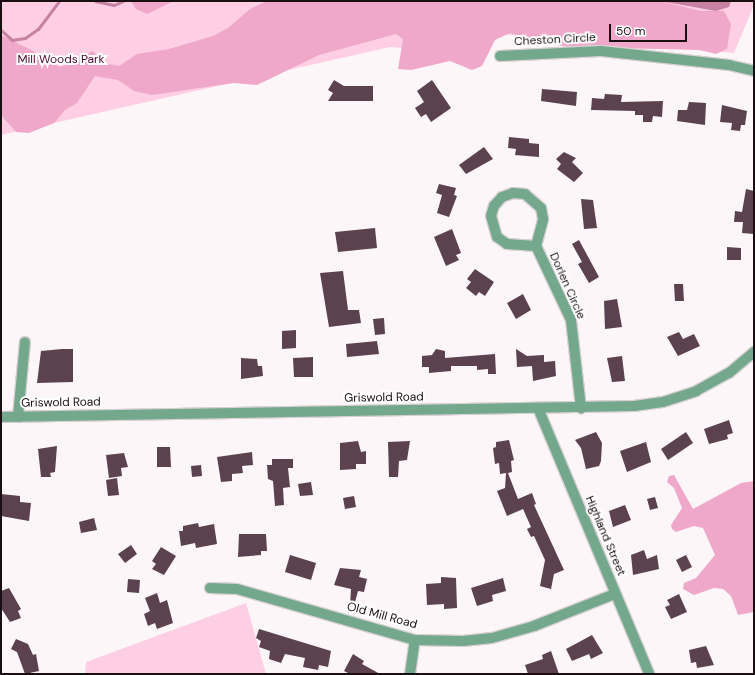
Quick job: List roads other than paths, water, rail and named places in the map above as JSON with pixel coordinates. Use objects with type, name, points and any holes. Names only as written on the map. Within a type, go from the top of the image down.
[{"type":"street","name":"Cheston Circle","points":[[500,56],[601,51],[729,65],[754,71]]},
{"type":"street","name":"Dorlen Circle","points":[[536,246],[507,244],[497,237],[491,216],[494,206],[502,197],[513,193],[525,194],[541,208],[543,219],[536,246],[571,320],[581,408]]},
{"type":"street","points":[[18,417],[25,342]]},
{"type":"street","name":"Griswold Road","points":[[1,417],[641,406],[680,397],[729,373],[754,352]]},
{"type":"street","name":"Highland Street","points":[[538,408],[649,674]]},
{"type":"street","name":"Old Mill Road","points":[[210,588],[237,589],[415,640],[492,638],[615,594]]},
{"type":"street","points":[[410,674],[415,640]]},
{"type":"waterway","points":[[1,30],[12,40],[25,38],[38,29],[59,1]]},
{"type":"waterway","points":[[95,1],[114,5],[123,1]]},
{"type":"park label","name":"Mill Woods Park","points":[[61,60]]}]
